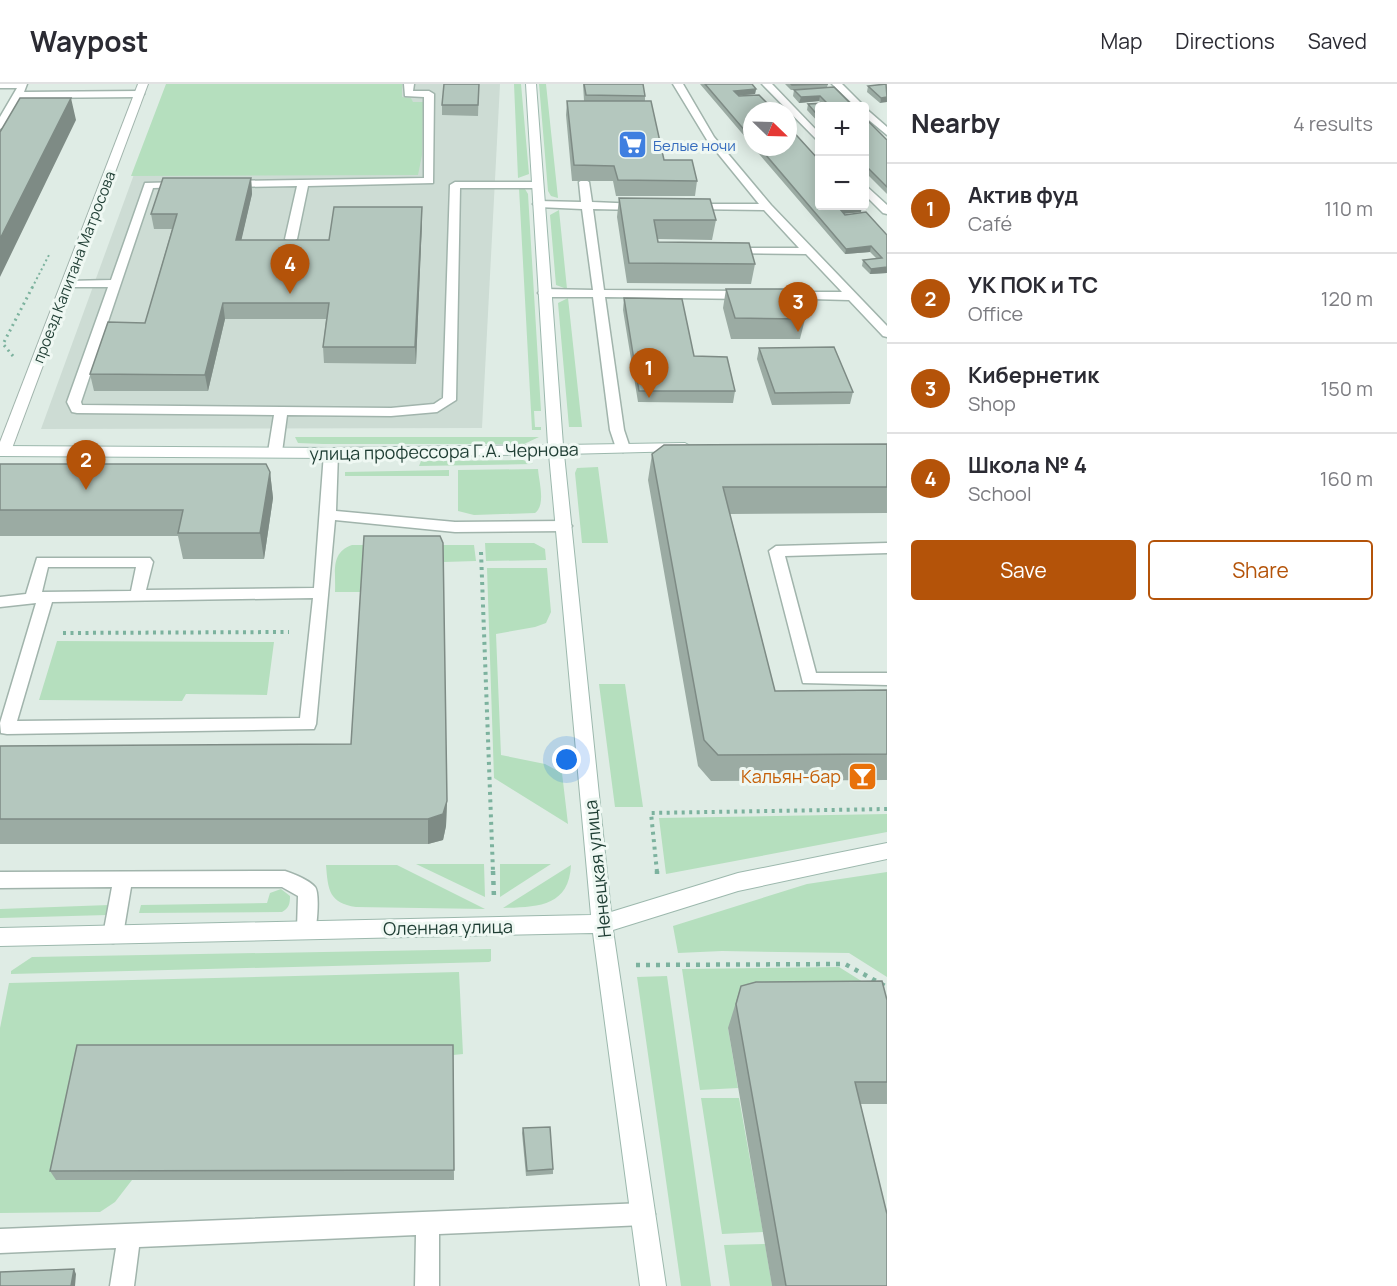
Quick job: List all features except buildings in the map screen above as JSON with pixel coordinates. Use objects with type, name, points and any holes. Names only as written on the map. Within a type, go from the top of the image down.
[{"type":"street","name":"Ненецкая улица","points":[[531,84],[556,450],[602,924],[653,1286]]},
{"type":"street","name":"проезд Капитана Матросова","points":[[2,451],[141,89]]},
{"type":"street","name":"улица профессора Г.А. Чернова","points":[[2,451],[331,453],[703,447]]},
{"type":"street","name":"Оленная улица","points":[[0,937],[602,924],[738,882],[887,851]]},
{"type":"lane","points":[[0,85],[23,84],[0,126]]},
{"type":"lane","points":[[196,184],[148,185],[74,402],[76,409],[418,411],[437,408],[449,400],[442,183],[429,94],[408,94],[409,84]]},
{"type":"lane","points":[[678,84],[710,138],[767,207],[887,333]]},
{"type":"lane","points":[[767,84],[815,136]]},
{"type":"lane","points":[[837,84],[856,102]]},
{"type":"lane","points":[[18,94],[141,89]]},
{"type":"lane","points":[[869,115],[887,132]]},
{"type":"lane","points":[[584,182],[617,430],[623,448]]},
{"type":"lane","points":[[291,239],[303,183]]},
{"type":"lane","points":[[220,184],[537,185]]},
{"type":"lane","points":[[869,192],[887,211]]},
{"type":"lane","points":[[538,204],[654,207]]},
{"type":"lane","points":[[676,207],[767,207]]},
{"type":"lane","points":[[717,251],[809,251]]},
{"type":"lane","points":[[68,284],[115,283]]},
{"type":"lane","points":[[544,293],[852,296]]},
{"type":"lane","points":[[275,452],[281,411]]},
{"type":"lane","points":[[137,596],[145,562],[42,562],[36,633],[4,728],[308,724],[329,515],[331,453]]},
{"type":"lane","points":[[329,515],[481,527],[565,526]]},
{"type":"lane","points":[[887,548],[776,551],[809,679],[887,679]]},
{"type":"lane","points":[[0,602],[39,598],[321,593]]},
{"type":"lane","points":[[113,935],[123,879]]},
{"type":"lane","points":[[0,880],[285,879],[308,892],[307,930]]},
{"type":"lane","points":[[0,1241],[644,1214]]},
{"type":"lane","points":[[427,1286],[428,1222]]},
{"type":"lane","points":[[122,1286],[129,1235]]},
{"type":"path","points":[[481,527],[495,908]]},
{"type":"path","points":[[36,633],[317,632]]},
{"type":"path","points":[[657,874],[651,813],[887,809]]},
{"type":"path","points":[[635,965],[845,964],[887,987]]},
{"type":"shaded area","points":[[167,84],[500,84],[482,428],[41,429]]},
{"type":"green space","points":[[166,84],[402,84],[402,97],[411,98],[413,102],[423,102],[422,155],[418,175],[131,176]]},
{"type":"green space","points":[[514,84],[521,84],[529,174],[518,178]]},
{"type":"green space","points":[[539,84],[546,84],[558,198],[551,196],[548,191]]},
{"type":"green space","points":[[519,188],[525,189],[528,194],[541,411],[534,411],[535,427],[541,427],[541,430],[532,430]]},
{"type":"green space","points":[[559,210],[567,289],[556,285],[550,215]]},
{"type":"green space","points":[[568,298],[582,427],[569,427],[558,303]]},
{"type":"green space","points":[[295,437],[539,437],[524,444],[323,444],[298,443]]},
{"type":"green space","points":[[523,460],[533,464],[419,466],[421,461]]},
{"type":"green space","points":[[598,467],[608,543],[582,543],[575,473],[577,468]]},
{"type":"green space","points":[[538,469],[541,499],[535,513],[474,515],[458,511],[458,470]]},
{"type":"green space","points":[[449,470],[449,476],[345,476],[345,472]]},
{"type":"green space","points":[[485,543],[534,543],[545,549],[546,560],[486,561]]},
{"type":"green space","points":[[352,545],[474,545],[476,561],[444,562],[439,557],[362,592],[335,592],[337,558],[345,548]]},
{"type":"green space","points":[[487,568],[547,568],[551,612],[546,623],[496,634],[501,755],[545,764],[562,773],[568,824],[494,778]]},
{"type":"green space","points":[[57,641],[274,642],[267,695],[186,694],[182,701],[39,700]]},
{"type":"green space","points":[[599,684],[625,684],[643,807],[615,807]]},
{"type":"green space","points":[[887,814],[887,832],[666,874],[659,818]]},
{"type":"green space","points":[[416,864],[484,864],[485,897]]},
{"type":"green space","points":[[500,864],[551,864],[500,897]]},
{"type":"green space","points":[[326,865],[397,865],[485,909],[347,905],[335,899],[332,894]]},
{"type":"green space","points":[[571,865],[569,879],[558,897],[539,905],[503,908]]},
{"type":"green space","points":[[887,872],[887,977],[849,953],[722,951],[678,953],[673,926],[807,884]]},
{"type":"green space","points":[[281,889],[290,896],[289,906],[282,912],[139,913],[141,905],[267,903],[270,893]]},
{"type":"green space","points":[[109,905],[107,915],[0,918],[0,909]]},
{"type":"green space","points":[[491,949],[491,961],[489,962],[11,974],[11,971],[32,957]]},
{"type":"green space","points":[[839,967],[863,982],[728,1028],[738,1088],[700,1090],[682,969]]},
{"type":"green space","points":[[459,972],[463,1054],[453,1055],[132,1180],[115,1202],[100,1212],[0,1213],[0,1028],[9,983]]},
{"type":"green space","points":[[667,976],[711,1286],[681,1286],[637,977]]},
{"type":"green space","points":[[701,1098],[739,1098],[763,1232],[722,1234]]},
{"type":"green space","points":[[765,1244],[772,1286],[730,1286],[724,1245]]},
{"type":"place","name":"Белые ночи","points":[[632,145]]},
{"type":"place","name":"Школа № 4","points":[[290,294]]},
{"type":"place","name":"Кибернетик","points":[[798,332]]},
{"type":"place","name":"Актив фуд","points":[[649,398]]},
{"type":"place","name":"УК ПОК и ТС","points":[[86,490]]},
{"type":"place","name":"Кальян-бар","points":[[862,776]]}]
